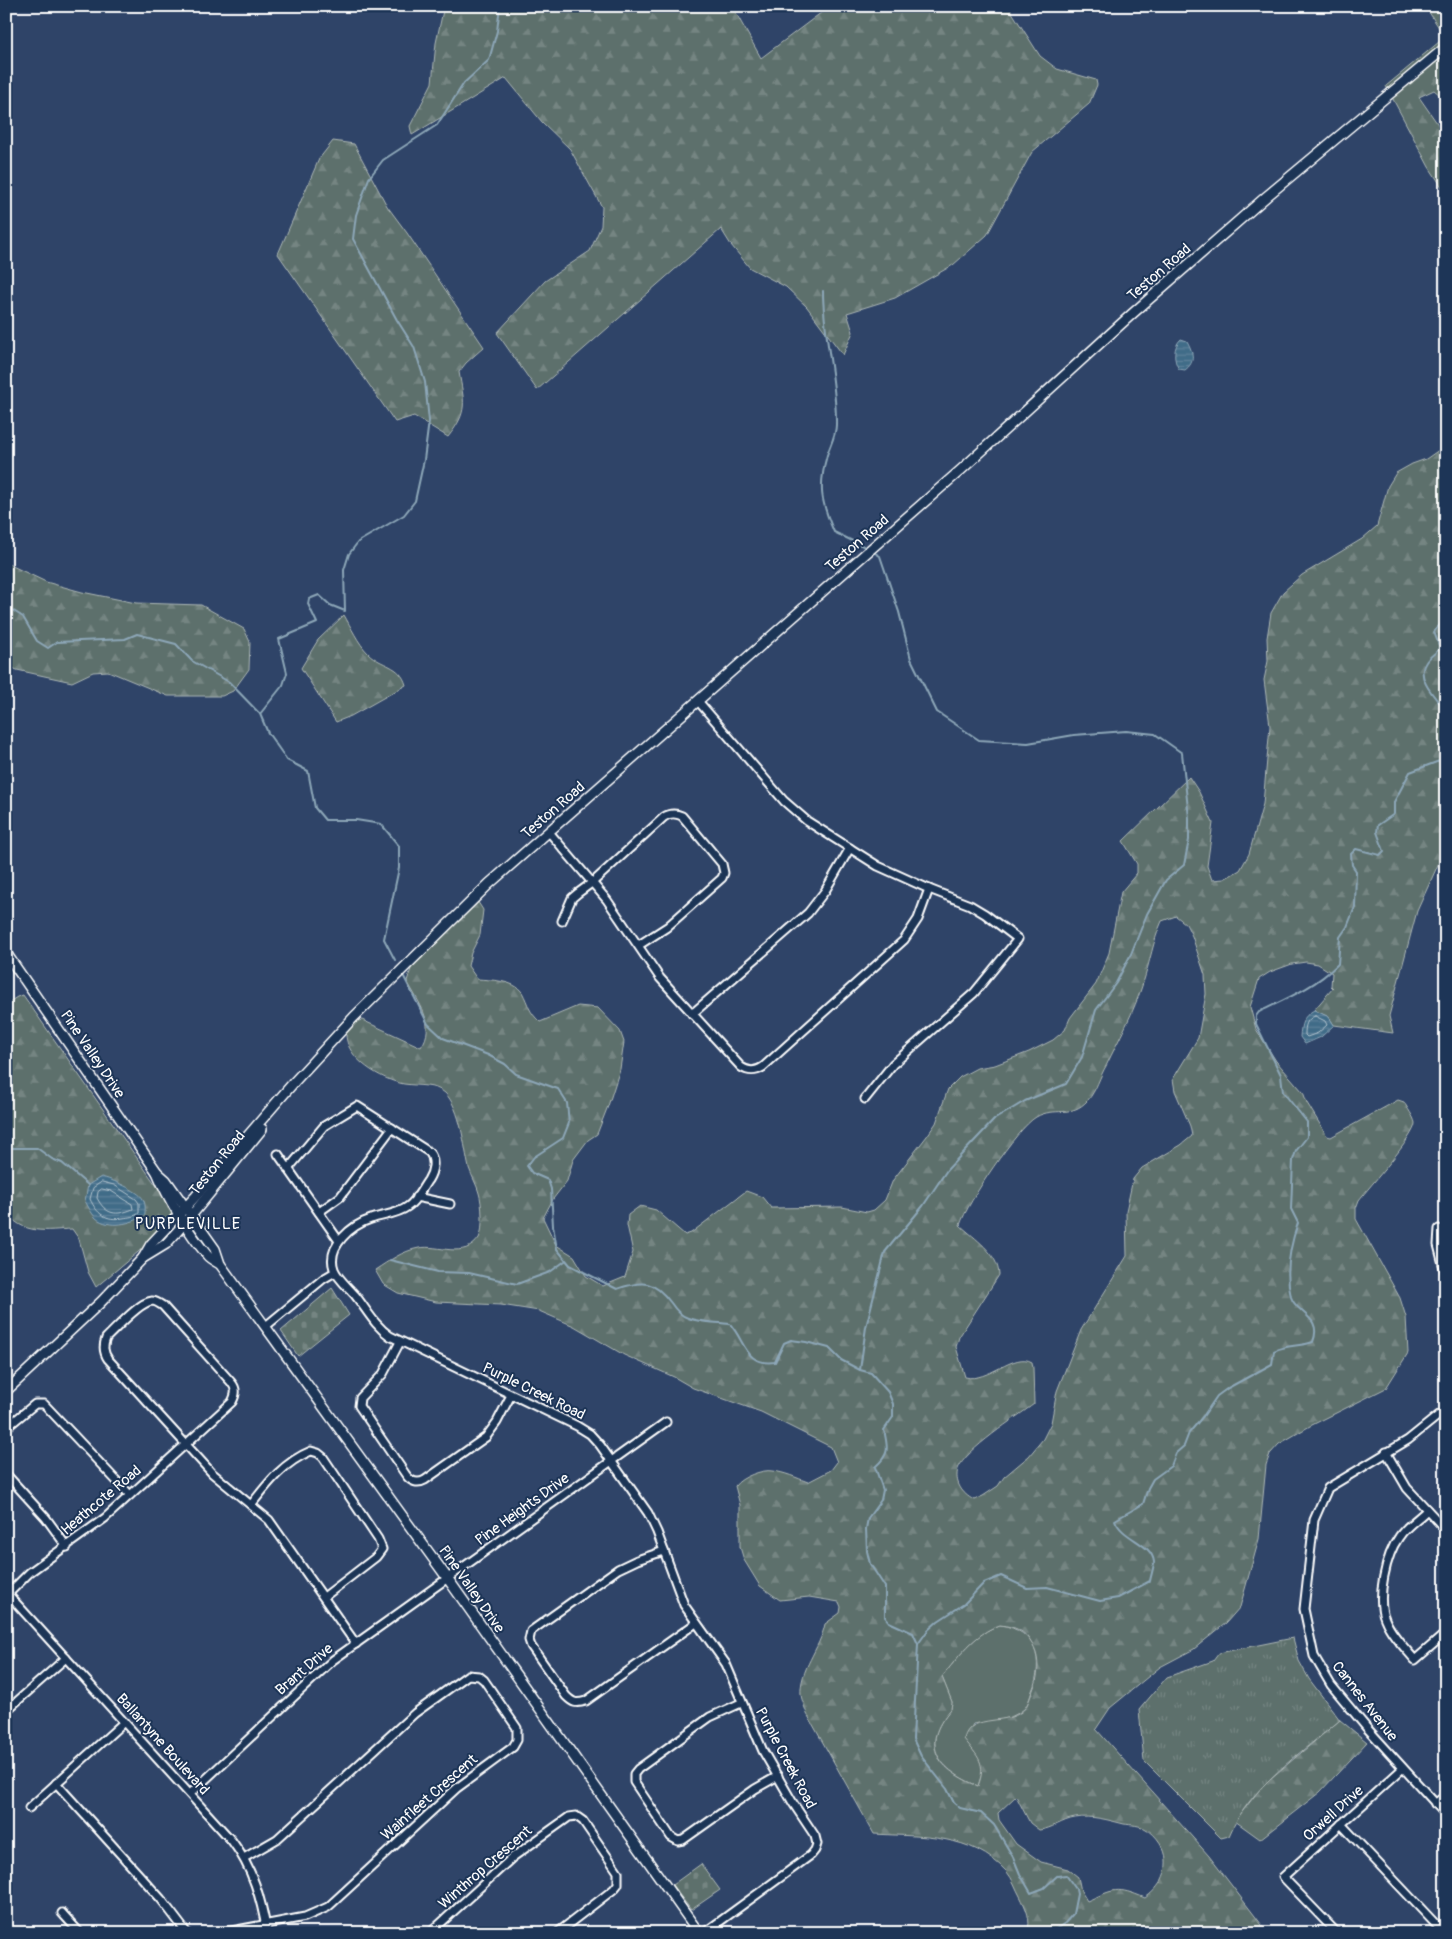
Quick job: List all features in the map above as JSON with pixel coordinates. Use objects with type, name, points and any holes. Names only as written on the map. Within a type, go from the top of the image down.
[{"type":"street","name":"Teston Road","points":[[6,1391],[101,1302],[143,1258],[151,1244],[354,1017],[489,884],[955,475],[1267,196],[1446,47]]},
{"type":"street","points":[[698,701],[791,808],[807,821],[884,870],[978,909],[1018,939],[974,993],[892,1064],[865,1099]]},
{"type":"street","points":[[562,921],[572,898],[593,882],[664,817],[672,814],[682,816],[722,864],[724,873],[722,878],[667,927],[639,945]]},
{"type":"street","points":[[550,832],[593,882],[639,945],[657,974],[741,1068],[753,1071],[758,1070],[904,940],[918,919],[929,889]]},
{"type":"street","points":[[692,1014],[808,913],[825,891],[850,848]]},
{"type":"street","name":"Pine Valley Drive","points":[[6,953],[188,1219],[216,1248],[220,1264],[448,1579],[698,1933]]},
{"type":"street","name":"Teston Road","points":[[143,1258],[166,1244],[188,1219],[298,1084],[302,1075]]},
{"type":"street","points":[[266,1326],[323,1279],[335,1272],[332,1260],[335,1249],[339,1241],[355,1227],[368,1220],[406,1208],[432,1174],[432,1156],[427,1150],[361,1108],[354,1107],[324,1126],[288,1169]]},
{"type":"street","points":[[319,1212],[340,1197],[392,1128]]},
{"type":"street","points":[[278,1154],[339,1241]]},
{"type":"street","points":[[416,1197],[450,1204]]},
{"type":"street","points":[[1439,1229],[1438,1245],[1446,1276]]},
{"type":"street","name":"Purple Creek Road","points":[[335,1272],[376,1325],[400,1342],[586,1431],[597,1441],[648,1513],[682,1599],[696,1623],[726,1664],[761,1748],[815,1836],[817,1844],[815,1850],[704,1933]]},
{"type":"street","points":[[186,1444],[232,1402],[236,1391],[231,1382],[163,1306],[151,1301],[141,1306],[106,1338],[104,1351],[108,1359],[186,1444],[218,1478],[273,1524],[356,1644]]},
{"type":"street","points":[[400,1342],[383,1374],[360,1398],[358,1406],[406,1475],[413,1481],[420,1482],[425,1480],[483,1439],[494,1427],[511,1395]]},
{"type":"street","points":[[6,1428],[35,1404],[44,1404],[130,1495]]},
{"type":"street","name":"Cannes Avenue","points":[[1446,1416],[1440,1415],[1408,1440],[1328,1488],[1314,1520],[1304,1609],[1314,1656],[1331,1685],[1402,1769],[1446,1815]]},
{"type":"street","name":"Pine Heights Drive","points":[[448,1579],[666,1422]]},
{"type":"street","name":"Heathcote Road","points":[[7,1594],[30,1572],[105,1518],[186,1444]]},
{"type":"street","points":[[251,1505],[271,1480],[293,1462],[311,1451],[323,1457],[382,1546],[381,1553],[324,1597]]},
{"type":"street","points":[[1386,1452],[1408,1488],[1446,1530]]},
{"type":"street","points":[[6,1474],[46,1518],[67,1547]]},
{"type":"street","points":[[1427,1510],[1399,1537],[1386,1562],[1381,1602],[1384,1618],[1393,1634],[1414,1660],[1446,1633]]},
{"type":"street","points":[[664,1551],[630,1562],[613,1572],[532,1631],[529,1640],[531,1646],[566,1696],[572,1702],[578,1703],[586,1701],[696,1623]]},
{"type":"street","name":"Brant Drive","points":[[190,1794],[322,1669],[448,1579]]},
{"type":"street","name":"Ballantyne Boulevard","points":[[7,1594],[232,1841],[244,1858],[257,1885],[267,1933]]},
{"type":"street","points":[[6,1711],[66,1658]]},
{"type":"street","name":"Wainfleet Crescent","points":[[244,1858],[277,1839],[415,1712],[468,1675],[479,1676],[484,1680],[517,1728],[517,1740],[513,1747],[457,1788],[328,1907],[305,1917],[266,1924]]},
{"type":"street","points":[[741,1703],[710,1717],[638,1769],[633,1778],[636,1787],[672,1837],[678,1841],[755,1789],[778,1776]]},
{"type":"street","points":[[29,1808],[124,1722]]},
{"type":"street","name":"Orwell Drive","points":[[1337,1933],[1283,1877],[1402,1769]]},
{"type":"street","points":[[56,1783],[162,1898],[187,1933]]},
{"type":"street","points":[[1435,1804],[1446,1795]]},
{"type":"street","name":"Winthrop Crescent","points":[[430,1933],[519,1852],[569,1817],[576,1816],[583,1821],[615,1867],[619,1878],[614,1889],[557,1933]]},
{"type":"street","points":[[1341,1824],[1444,1933]]},
{"type":"street","points":[[62,1912],[80,1933]]},
{"type":"street","points":[[221,1933],[266,1924]]},
{"type":"green space","points":[[444,6],[732,6],[761,58],[830,6],[1008,6],[1040,56],[1057,69],[1096,80],[1097,85],[1089,104],[1032,152],[987,235],[953,265],[895,298],[847,313],[853,332],[843,355],[807,307],[786,287],[750,268],[731,245],[721,229],[537,390],[497,333],[545,281],[590,251],[601,226],[602,207],[570,149],[542,122],[506,78],[412,135],[410,126],[432,83],[436,43]]},
{"type":"green space","points":[[1425,6],[1446,6],[1446,100],[1434,90],[1419,97],[1446,136],[1446,193],[1429,167],[1386,86],[1445,37]]},
{"type":"green space","points":[[333,141],[354,144],[387,206],[484,347],[459,372],[463,399],[462,413],[455,428],[448,437],[414,416],[395,422],[278,254],[319,159]]},
{"type":"green space","points":[[1446,445],[1446,847],[1417,911],[1389,1016],[1393,1033],[1334,1025],[1329,1017],[1314,1010],[1333,988],[1331,986],[1332,973],[1318,964],[1306,962],[1292,964],[1270,972],[1259,979],[1250,1007],[1256,1029],[1276,1061],[1303,1092],[1307,1103],[1327,1136],[1331,1137],[1398,1100],[1404,1102],[1413,1118],[1415,1123],[1408,1138],[1359,1200],[1356,1208],[1356,1219],[1400,1298],[1406,1317],[1408,1353],[1386,1388],[1310,1426],[1279,1444],[1270,1454],[1266,1465],[1259,1539],[1240,1607],[1226,1623],[1194,1649],[1160,1667],[1110,1708],[1096,1729],[1209,1856],[1268,1933],[1027,1933],[1028,1914],[1013,1881],[1007,1872],[993,1859],[978,1850],[945,1840],[928,1837],[874,1834],[807,1714],[801,1695],[801,1686],[806,1668],[819,1642],[825,1624],[840,1613],[841,1607],[839,1602],[809,1597],[780,1600],[760,1586],[744,1560],[740,1547],[740,1505],[735,1486],[758,1472],[768,1471],[786,1474],[808,1482],[831,1470],[837,1462],[831,1447],[761,1412],[693,1388],[674,1377],[624,1355],[574,1326],[539,1311],[501,1305],[436,1302],[398,1293],[383,1284],[375,1270],[407,1251],[427,1247],[459,1250],[473,1245],[481,1234],[481,1203],[469,1168],[458,1118],[445,1093],[436,1088],[395,1082],[366,1067],[352,1051],[347,1042],[346,1033],[348,1027],[362,1020],[421,1047],[425,1039],[427,1022],[407,981],[412,966],[476,899],[483,910],[480,935],[471,953],[468,966],[477,979],[501,981],[518,988],[522,992],[531,1011],[540,1022],[578,1006],[598,1008],[620,1031],[624,1042],[620,1069],[597,1134],[588,1140],[573,1160],[567,1181],[553,1199],[543,1218],[556,1245],[574,1256],[586,1276],[603,1286],[625,1277],[633,1252],[627,1225],[628,1215],[640,1206],[656,1210],[685,1235],[691,1233],[746,1191],[762,1197],[771,1208],[842,1207],[867,1212],[874,1210],[885,1200],[893,1180],[936,1123],[948,1089],[960,1077],[977,1068],[995,1065],[1029,1052],[1053,1040],[1065,1030],[1070,1018],[1096,984],[1109,953],[1121,892],[1137,873],[1137,864],[1123,841],[1189,777],[1199,792],[1213,823],[1207,866],[1212,880],[1224,879],[1240,870],[1249,854],[1263,804],[1270,726],[1264,680],[1268,661],[1267,638],[1271,613],[1283,592],[1302,575],[1362,539],[1377,526],[1388,486],[1396,473],[1426,459]],"holes":[[[1176,916],[1186,924],[1192,936],[1205,975],[1206,994],[1198,1038],[1173,1079],[1175,1091],[1190,1126],[1192,1136],[1181,1145],[1142,1168],[1133,1179],[1126,1211],[1127,1256],[1081,1330],[1057,1391],[1051,1423],[1043,1439],[1029,1456],[1004,1477],[998,1486],[974,1500],[960,1487],[957,1478],[958,1469],[970,1453],[1004,1425],[1034,1404],[1033,1368],[1032,1362],[1025,1360],[1017,1361],[983,1376],[965,1377],[956,1347],[959,1337],[999,1275],[998,1267],[990,1253],[960,1225],[972,1200],[1005,1150],[1028,1124],[1043,1114],[1069,1111],[1082,1106],[1091,1096],[1135,1004],[1162,921]],[[1000,1625],[1006,1626],[1015,1628],[1026,1635],[1036,1653],[1038,1672],[1029,1701],[1020,1713],[1011,1717],[983,1722],[974,1725],[968,1730],[964,1739],[980,1761],[982,1771],[978,1786],[964,1780],[944,1764],[938,1755],[935,1745],[936,1734],[941,1722],[951,1709],[952,1702],[942,1677],[968,1646],[991,1629]],[[1016,1796],[1030,1823],[1039,1830],[1081,1817],[1100,1818],[1141,1827],[1150,1831],[1157,1838],[1166,1856],[1163,1877],[1154,1891],[1145,1898],[1116,1890],[1087,1901],[1081,1891],[1078,1877],[1068,1869],[1041,1862],[1016,1844],[999,1820],[998,1813]]]},
{"type":"green space","points":[[6,563],[46,582],[82,592],[136,603],[201,605],[244,629],[250,642],[249,669],[233,691],[222,696],[168,696],[108,671],[93,672],[72,682],[17,670],[6,665]]},
{"type":"green space","points":[[344,615],[364,649],[373,658],[400,673],[406,685],[351,716],[336,722],[301,668],[318,640]]},
{"type":"green space","points":[[23,995],[179,1218],[96,1287],[88,1272],[79,1239],[72,1229],[36,1230],[27,1228],[12,1219],[6,1211],[6,1004]]},
{"type":"green space","points":[[332,1288],[349,1315],[298,1356],[281,1331]]},
{"type":"green space","points":[[1000,1625],[1022,1633],[1030,1640],[1037,1658],[1036,1680],[1028,1703],[1019,1713],[1006,1718],[973,1724],[965,1739],[979,1758],[983,1770],[978,1786],[953,1772],[938,1755],[935,1745],[936,1734],[941,1722],[951,1709],[952,1702],[942,1677],[975,1640]]},
{"type":"green space","points":[[1293,1638],[1299,1661],[1309,1679],[1340,1720],[1277,1772],[1249,1802],[1229,1836],[1221,1838],[1144,1761],[1139,1710],[1167,1677],[1213,1661],[1219,1653]]},
{"type":"green space","points":[[1340,1720],[1367,1742],[1320,1792],[1260,1839],[1235,1821],[1264,1784]]},
{"type":"green space","points":[[701,1864],[720,1890],[691,1910],[672,1885]]},
{"type":"water","points":[[1181,339],[1187,341],[1192,353],[1191,364],[1185,370],[1179,369],[1175,358],[1175,349]]},
{"type":"water","points":[[1314,1010],[1329,1017],[1334,1025],[1321,1037],[1305,1044],[1300,1037],[1302,1025],[1307,1015]]},
{"type":"water","points":[[101,1177],[136,1192],[145,1203],[145,1215],[134,1221],[120,1224],[107,1223],[96,1218],[85,1201],[88,1185]]},
{"type":"waterway","points":[[260,714],[283,685],[287,673],[279,639],[317,623],[308,604],[309,599],[319,595],[330,605],[345,611],[344,570],[349,554],[358,542],[404,515],[415,501],[424,460],[429,421],[425,382],[414,347],[397,320],[353,239],[356,215],[369,178],[383,160],[437,125],[464,83],[489,60],[497,31],[500,6]]},
{"type":"waterway","points":[[823,291],[825,325],[836,408],[836,429],[824,466],[822,494],[826,512],[834,532],[865,547]]},
{"type":"waterway","points":[[860,1370],[866,1327],[885,1252],[923,1206],[947,1170],[995,1119],[1025,1101],[1066,1084],[1082,1057],[1096,1010],[1116,983],[1131,954],[1147,914],[1166,880],[1184,865],[1189,840],[1189,818],[1182,753],[1155,734],[1126,731],[1074,735],[1028,743],[979,740],[937,712],[911,659],[899,612],[880,556],[875,553]]},
{"type":"waterway","points":[[6,606],[23,617],[37,641],[48,648],[57,642],[125,639],[137,634],[176,644],[192,661],[229,682],[260,714],[268,733],[287,760],[308,771],[315,808],[325,820],[356,820],[381,824],[399,846],[399,868],[384,939],[395,960]]},
{"type":"waterway","points":[[1446,617],[1434,632],[1440,648],[1429,658],[1423,668],[1423,675],[1428,688],[1446,711]]},
{"type":"waterway","points":[[918,1644],[928,1630],[964,1604],[984,1583],[1001,1576],[1027,1588],[1047,1587],[1100,1601],[1118,1598],[1150,1581],[1154,1564],[1152,1556],[1143,1545],[1124,1532],[1115,1520],[1143,1504],[1153,1479],[1171,1466],[1176,1453],[1184,1446],[1189,1433],[1217,1396],[1272,1364],[1274,1351],[1284,1347],[1313,1342],[1314,1326],[1308,1316],[1294,1303],[1288,1279],[1291,1250],[1298,1223],[1291,1209],[1293,1160],[1296,1151],[1307,1137],[1307,1122],[1283,1092],[1281,1075],[1256,1024],[1256,1016],[1259,1012],[1311,986],[1338,964],[1340,937],[1347,927],[1355,907],[1356,871],[1352,865],[1351,854],[1356,849],[1380,855],[1384,851],[1377,832],[1378,825],[1394,814],[1394,802],[1410,772],[1442,760],[1446,756]]},
{"type":"waterway","points":[[403,975],[428,1024],[443,1038],[488,1055],[505,1064],[516,1074],[558,1089],[567,1103],[569,1123],[563,1138],[534,1157],[527,1166],[532,1173],[548,1180],[551,1189],[553,1226],[557,1249],[570,1265],[617,1289],[641,1283],[653,1286],[665,1295],[676,1310],[685,1317],[698,1321],[730,1324],[747,1351],[758,1360],[775,1362],[784,1343],[791,1340],[829,1348],[841,1360],[860,1370],[871,1373],[888,1392],[893,1404],[893,1417],[884,1430],[887,1450],[875,1467],[883,1490],[881,1500],[868,1518],[866,1529],[867,1551],[870,1564],[885,1587],[885,1617],[889,1622],[913,1633],[918,1644],[913,1739],[921,1756],[947,1789],[954,1803],[960,1808],[981,1813],[994,1825],[1031,1893],[1044,1888],[1057,1876],[1066,1875],[1076,1889],[1077,1894],[1073,1914],[1065,1923],[1050,1933]]},
{"type":"waterway","points":[[6,1148],[37,1148],[52,1159],[62,1163],[88,1185]]},
{"type":"waterway","points":[[390,1260],[438,1272],[469,1273],[517,1284],[550,1272],[565,1261]]},
{"type":"district","name":"PURPLEVILLE","points":[[188,1223]]}]
